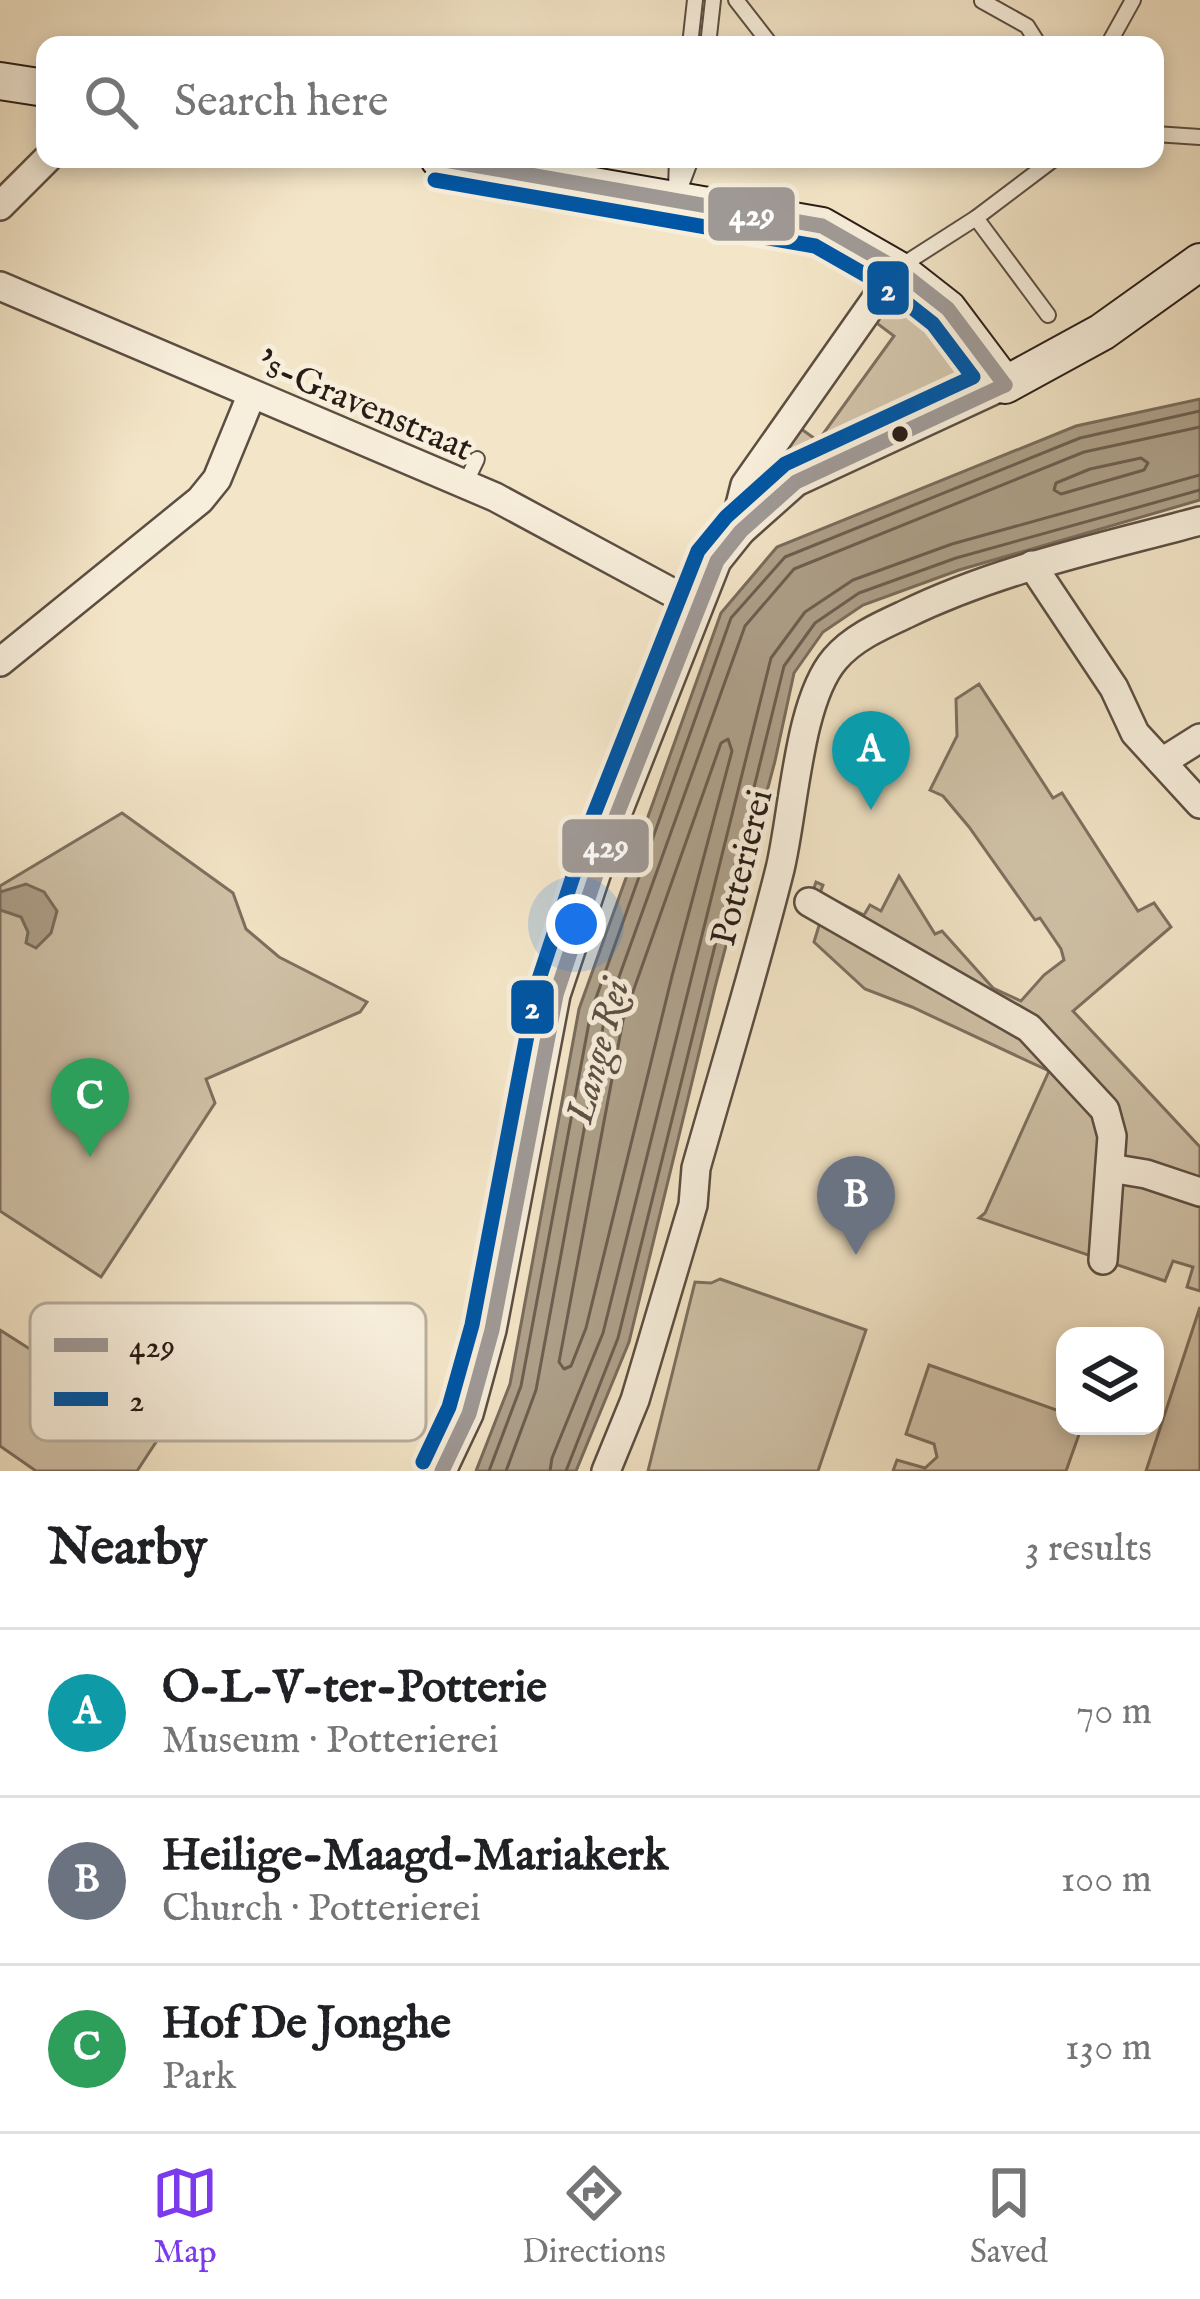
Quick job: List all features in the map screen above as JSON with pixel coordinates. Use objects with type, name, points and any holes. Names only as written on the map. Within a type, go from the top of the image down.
[{"type":"street","points":[[0,81],[36,87]]},
{"type":"street","points":[[0,206],[38,168]]},
{"type":"street","points":[[492,168],[822,226],[897,268],[948,309],[1005,385]]},
{"type":"street","points":[[442,1471],[469,1414],[492,1330],[556,995],[612,826],[717,561],[741,531],[796,482],[1005,385],[1102,332],[1200,262]]},
{"type":"street","points":[[741,531],[739,508],[745,485],[897,268]]},
{"type":"street","name":"'s-Gravenstraat","points":[[0,286],[251,396],[471,472],[495,497],[697,606]]},
{"type":"street","points":[[0,662],[200,500],[217,478],[251,396]]},
{"type":"street","name":"Potterierei","points":[[606,1471],[634,1400],[693,1205],[696,1168],[781,866],[809,712],[819,682],[837,656],[869,632],[945,595],[1032,565],[1200,520]]},
{"type":"street","points":[[1032,565],[1114,688],[1135,733],[1200,804]]},
{"type":"street","points":[[1162,762],[1200,738]]},
{"type":"street","points":[[809,902],[1029,1028],[1105,1110],[1112,1123],[1103,1260]]},
{"type":"street","points":[[1110,1168],[1200,1192]]},
{"type":"lane","points":[[691,36],[695,0]]},
{"type":"lane","points":[[709,36],[713,0]]},
{"type":"lane","points":[[736,0],[763,36]]},
{"type":"lane","points":[[980,0],[1027,26],[1034,36]]},
{"type":"lane","points":[[1113,36],[1133,0]]},
{"type":"lane","points":[[1164,135],[1200,137]]},
{"type":"lane","points":[[676,199],[677,168]]},
{"type":"lane","points":[[676,199],[688,168]]},
{"type":"lane","points":[[897,268],[976,218],[1042,168]]},
{"type":"lane","points":[[976,218],[1048,315]]},
{"type":"shaded area","points":[[890,290],[942,338],[959,374],[810,446],[777,469],[773,463],[797,426],[818,441],[894,336],[870,318]]},
{"type":"shaded area","points":[[979,684],[1053,798],[1062,793],[1138,911],[1154,903],[1171,927],[1073,1011],[1200,1147],[1200,1291],[1187,1287],[1193,1267],[1173,1261],[1165,1281],[979,1218],[1049,1071],[865,989],[814,942],[821,919],[807,909],[816,882],[823,885],[820,893],[864,915],[870,905],[881,911],[899,876],[935,934],[942,931],[993,988],[1021,1001],[1064,960],[1040,918],[1035,920],[969,827],[943,796],[930,790],[957,736],[956,699]]},
{"type":"shaded area","points":[[122,813],[233,893],[246,929],[279,957],[367,1002],[360,1012],[206,1079],[215,1103],[101,1277],[0,1211],[0,886]]},
{"type":"shaded area","points":[[720,1279],[866,1330],[818,1471],[648,1471],[695,1282]]},
{"type":"shaded area","points":[[1200,1307],[1200,1471],[1146,1471],[1158,1435],[1164,1435],[1164,1416]]},
{"type":"shaded area","points":[[0,1330],[30,1349],[30,1441],[157,1441],[137,1471],[36,1471],[0,1446]]},
{"type":"shaded area","points":[[929,1365],[1056,1410],[1056,1435],[1079,1435],[1066,1471],[893,1471],[897,1460],[925,1468],[937,1457],[934,1444],[906,1434]]},
{"type":"water","name":"Lange Rei","points":[[1200,399],[1200,500],[959,570],[863,605],[823,632],[794,673],[629,1342],[576,1471],[476,1471],[510,1384],[579,1009],[721,613],[777,547],[1076,426]]},
{"type":"water","points":[[26,884],[44,892],[57,911],[51,933],[36,948],[26,943],[28,932],[21,917],[0,910],[0,892]]},
{"type":"transit line","name":"429","points":[[490,168],[822,226],[897,269],[948,309],[1005,385]]},
{"type":"transit line","name":"2","points":[[423,1462],[449,1407],[472,1325],[536,988],[592,819],[698,551],[726,517],[785,464],[973,377],[933,324],[885,286],[815,246],[435,180]]},
{"type":"transit line","name":"429","points":[[442,1471],[469,1414],[492,1330],[556,995],[612,827],[717,561],[741,531],[796,482],[1005,385]]},
{"type":"place","name":"O-L-V-ter-Potterie","points":[[871,810]]},
{"type":"place","name":"Hof De Jonghe","points":[[90,1157]]},
{"type":"place","name":"Heilige-Maagd-Mariakerk","points":[[856,1255]]}]
